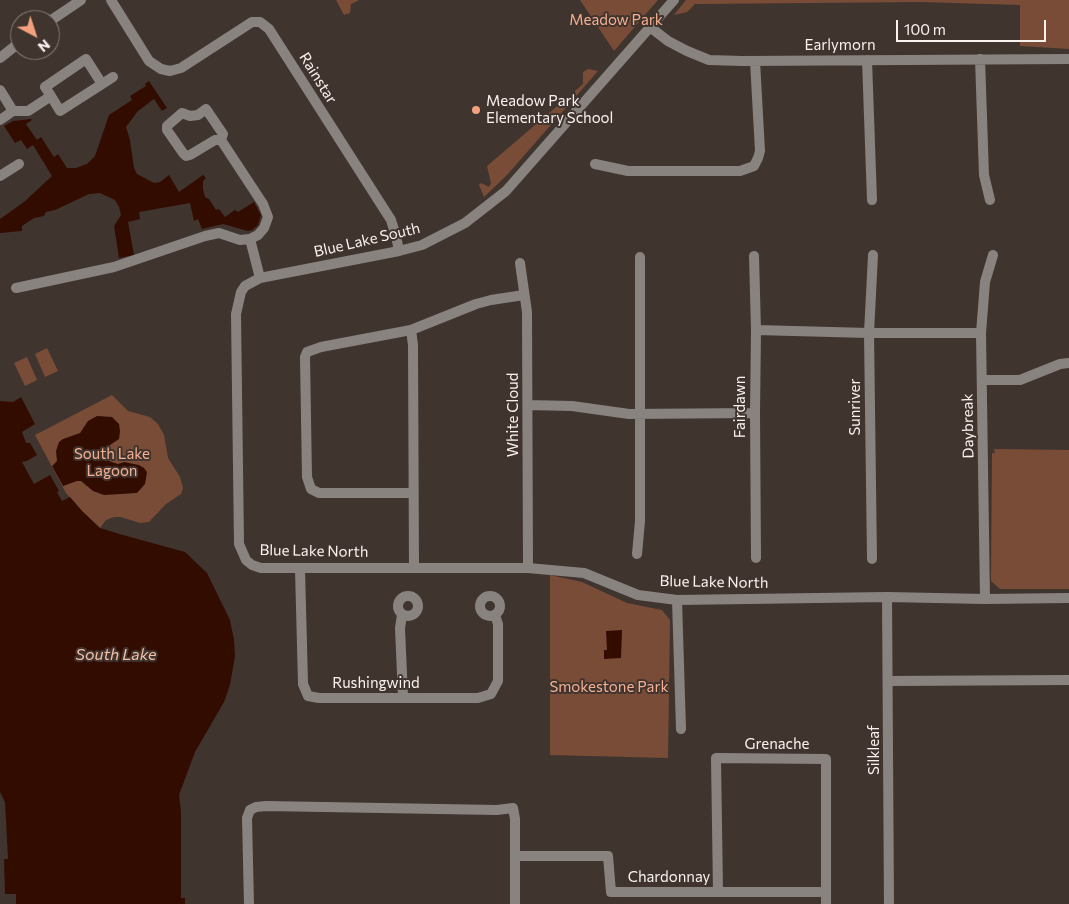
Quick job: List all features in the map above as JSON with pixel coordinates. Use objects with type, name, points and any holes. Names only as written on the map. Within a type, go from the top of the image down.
[{"type":"street","points":[[60,14],[81,0]]},
{"type":"street","name":"Rainstar","points":[[110,0],[150,60],[161,69],[170,71],[180,68],[252,22],[260,22],[269,28],[391,220],[399,251]]},
{"type":"street","name":"Blue Lake South","points":[[246,560],[239,544],[236,314],[241,292],[245,286],[260,278],[399,251],[422,244],[458,227],[484,210],[506,191],[674,0]]},
{"type":"street","name":"Earlymorn","points":[[650,27],[668,42],[709,60],[1069,59]]},
{"type":"street","points":[[0,58],[10,50]]},
{"type":"street","points":[[102,84],[86,59],[45,86],[60,111],[113,78]]},
{"type":"street","points":[[980,59],[984,175],[990,200]]},
{"type":"street","points":[[867,60],[872,200]]},
{"type":"street","points":[[595,164],[628,171],[740,171],[754,166],[760,150],[755,61]]},
{"type":"street","points":[[0,90],[13,111]]},
{"type":"street","points":[[0,120],[13,111],[28,111],[51,96]]},
{"type":"street","points":[[206,109],[223,134],[221,140],[216,140],[186,156],[167,130],[167,126],[182,113],[190,116],[198,115],[206,109]]},
{"type":"street","points":[[16,288],[114,267],[205,236],[219,233],[240,240],[250,239],[258,235],[264,228],[268,217],[262,204],[221,140]]},
{"type":"street","points":[[0,176],[19,164]]},
{"type":"street","points":[[250,239],[260,278]]},
{"type":"street","name":"Sunriver","points":[[872,558],[869,333],[873,254]]},
{"type":"street","name":"Daybreak","points":[[985,599],[981,333],[985,282],[993,254]]},
{"type":"street","name":"Fairdawn","points":[[754,256],[756,330],[756,558]]},
{"type":"street","points":[[637,554],[640,521],[640,257]]},
{"type":"street","name":"White Cloud","points":[[520,263],[526,312],[528,568]]},
{"type":"street","points":[[413,493],[319,493],[311,489],[308,483],[307,468],[305,358],[307,352],[320,347],[411,330],[476,304],[524,295]]},
{"type":"street","points":[[411,330],[413,345],[414,568]]},
{"type":"street","points":[[756,330],[981,333]]},
{"type":"street","points":[[982,380],[1020,380],[1060,364],[1069,363]]},
{"type":"street","points":[[528,405],[572,406],[625,414],[755,413]]},
{"type":"street","name":"Blue Lake North","points":[[246,560],[252,565],[261,568],[528,568],[584,573],[638,595],[677,600],[887,597],[1069,598]]},
{"type":"street","name":"Rushingwind","points":[[300,568],[302,684],[308,696],[319,698],[478,698],[491,694],[498,681],[498,624],[495,615]]},
{"type":"street","name":"Silkleaf","points":[[887,597],[889,904]]},
{"type":"street","points":[[677,600],[681,729]]},
{"type":"street","points":[[402,614],[400,628],[403,697]]},
{"type":"street","points":[[888,681],[1069,680]]},
{"type":"street","name":"Grenache","points":[[718,892],[716,758],[826,759],[826,904]]},
{"type":"street","points":[[250,904],[247,818],[250,810],[256,807],[497,810],[513,808],[516,856],[514,904]]},
{"type":"street","name":"Chardonnay","points":[[516,856],[608,856],[611,892],[826,892]]},
{"type":"green space","points":[[336,0],[359,0],[351,4],[350,13],[344,15]]},
{"type":"green space","name":"Meadow Park","points":[[580,0],[658,0],[614,51]]},
{"type":"green space","points":[[686,0],[1069,0],[1069,49],[1020,46],[1020,5],[921,2],[695,4],[687,12],[674,15]]},
{"type":"green space","points":[[588,69],[598,71],[507,175],[484,197],[479,185],[481,183],[489,187],[491,183],[487,166],[562,102],[567,103],[575,94],[575,91],[583,84],[583,72]]},
{"type":"green space","points":[[47,348],[58,371],[45,377],[35,354]]},
{"type":"green space","points":[[27,357],[37,380],[25,386],[14,363]]},
{"type":"green space","name":"South Lake Lagoon","points":[[112,395],[128,411],[150,417],[158,424],[164,435],[168,458],[180,477],[183,488],[181,494],[166,504],[149,522],[140,523],[121,517],[114,517],[106,520],[100,528],[66,493],[35,435]]},
{"type":"green space","points":[[994,449],[1069,450],[1069,589],[1000,589],[991,581],[992,453],[995,453]]},
{"type":"green space","name":"Smokestone Park","points":[[550,575],[582,582],[627,603],[662,610],[670,620],[668,758],[550,755]]},
{"type":"water","points":[[149,81],[167,108],[162,111],[154,99],[138,111],[126,127],[134,168],[137,174],[154,183],[160,182],[169,175],[179,192],[203,175],[206,178],[203,181],[205,197],[209,199],[216,210],[219,209],[225,217],[235,210],[238,212],[254,202],[261,215],[258,225],[248,231],[223,224],[202,229],[198,219],[194,221],[190,203],[139,212],[140,219],[128,222],[134,255],[119,258],[114,226],[121,215],[119,207],[115,200],[100,193],[89,194],[55,210],[46,212],[44,216],[34,218],[22,226],[22,231],[0,233],[0,219],[24,202],[52,176],[33,145],[27,149],[21,140],[15,143],[4,126],[13,121],[31,119],[26,124],[37,140],[41,137],[54,157],[58,154],[67,168],[76,168],[87,164],[95,156],[109,115],[132,100],[130,96],[146,86],[145,84]]},
{"type":"water","name":"South Lake","points":[[21,397],[35,424],[22,432],[26,443],[30,443],[37,455],[22,462],[34,484],[50,475],[62,501],[70,497],[100,528],[185,552],[207,573],[230,620],[235,656],[230,685],[224,702],[195,752],[179,795],[181,812],[181,898],[185,898],[185,904],[16,904],[16,894],[5,894],[4,859],[8,859],[5,802],[0,792],[0,401],[13,402]]},
{"type":"water","points":[[97,416],[112,417],[119,424],[120,431],[119,439],[104,449],[101,456],[103,459],[118,464],[124,462],[139,465],[147,472],[145,484],[137,493],[104,495],[93,491],[81,481],[63,486],[52,466],[57,461],[56,451],[59,442],[80,433],[88,421]]},
{"type":"water","points":[[622,630],[621,658],[604,659],[604,650],[607,650],[606,631]]},
{"type":"place","name":"Meadow Park Elementary School","points":[[476,110]]}]
